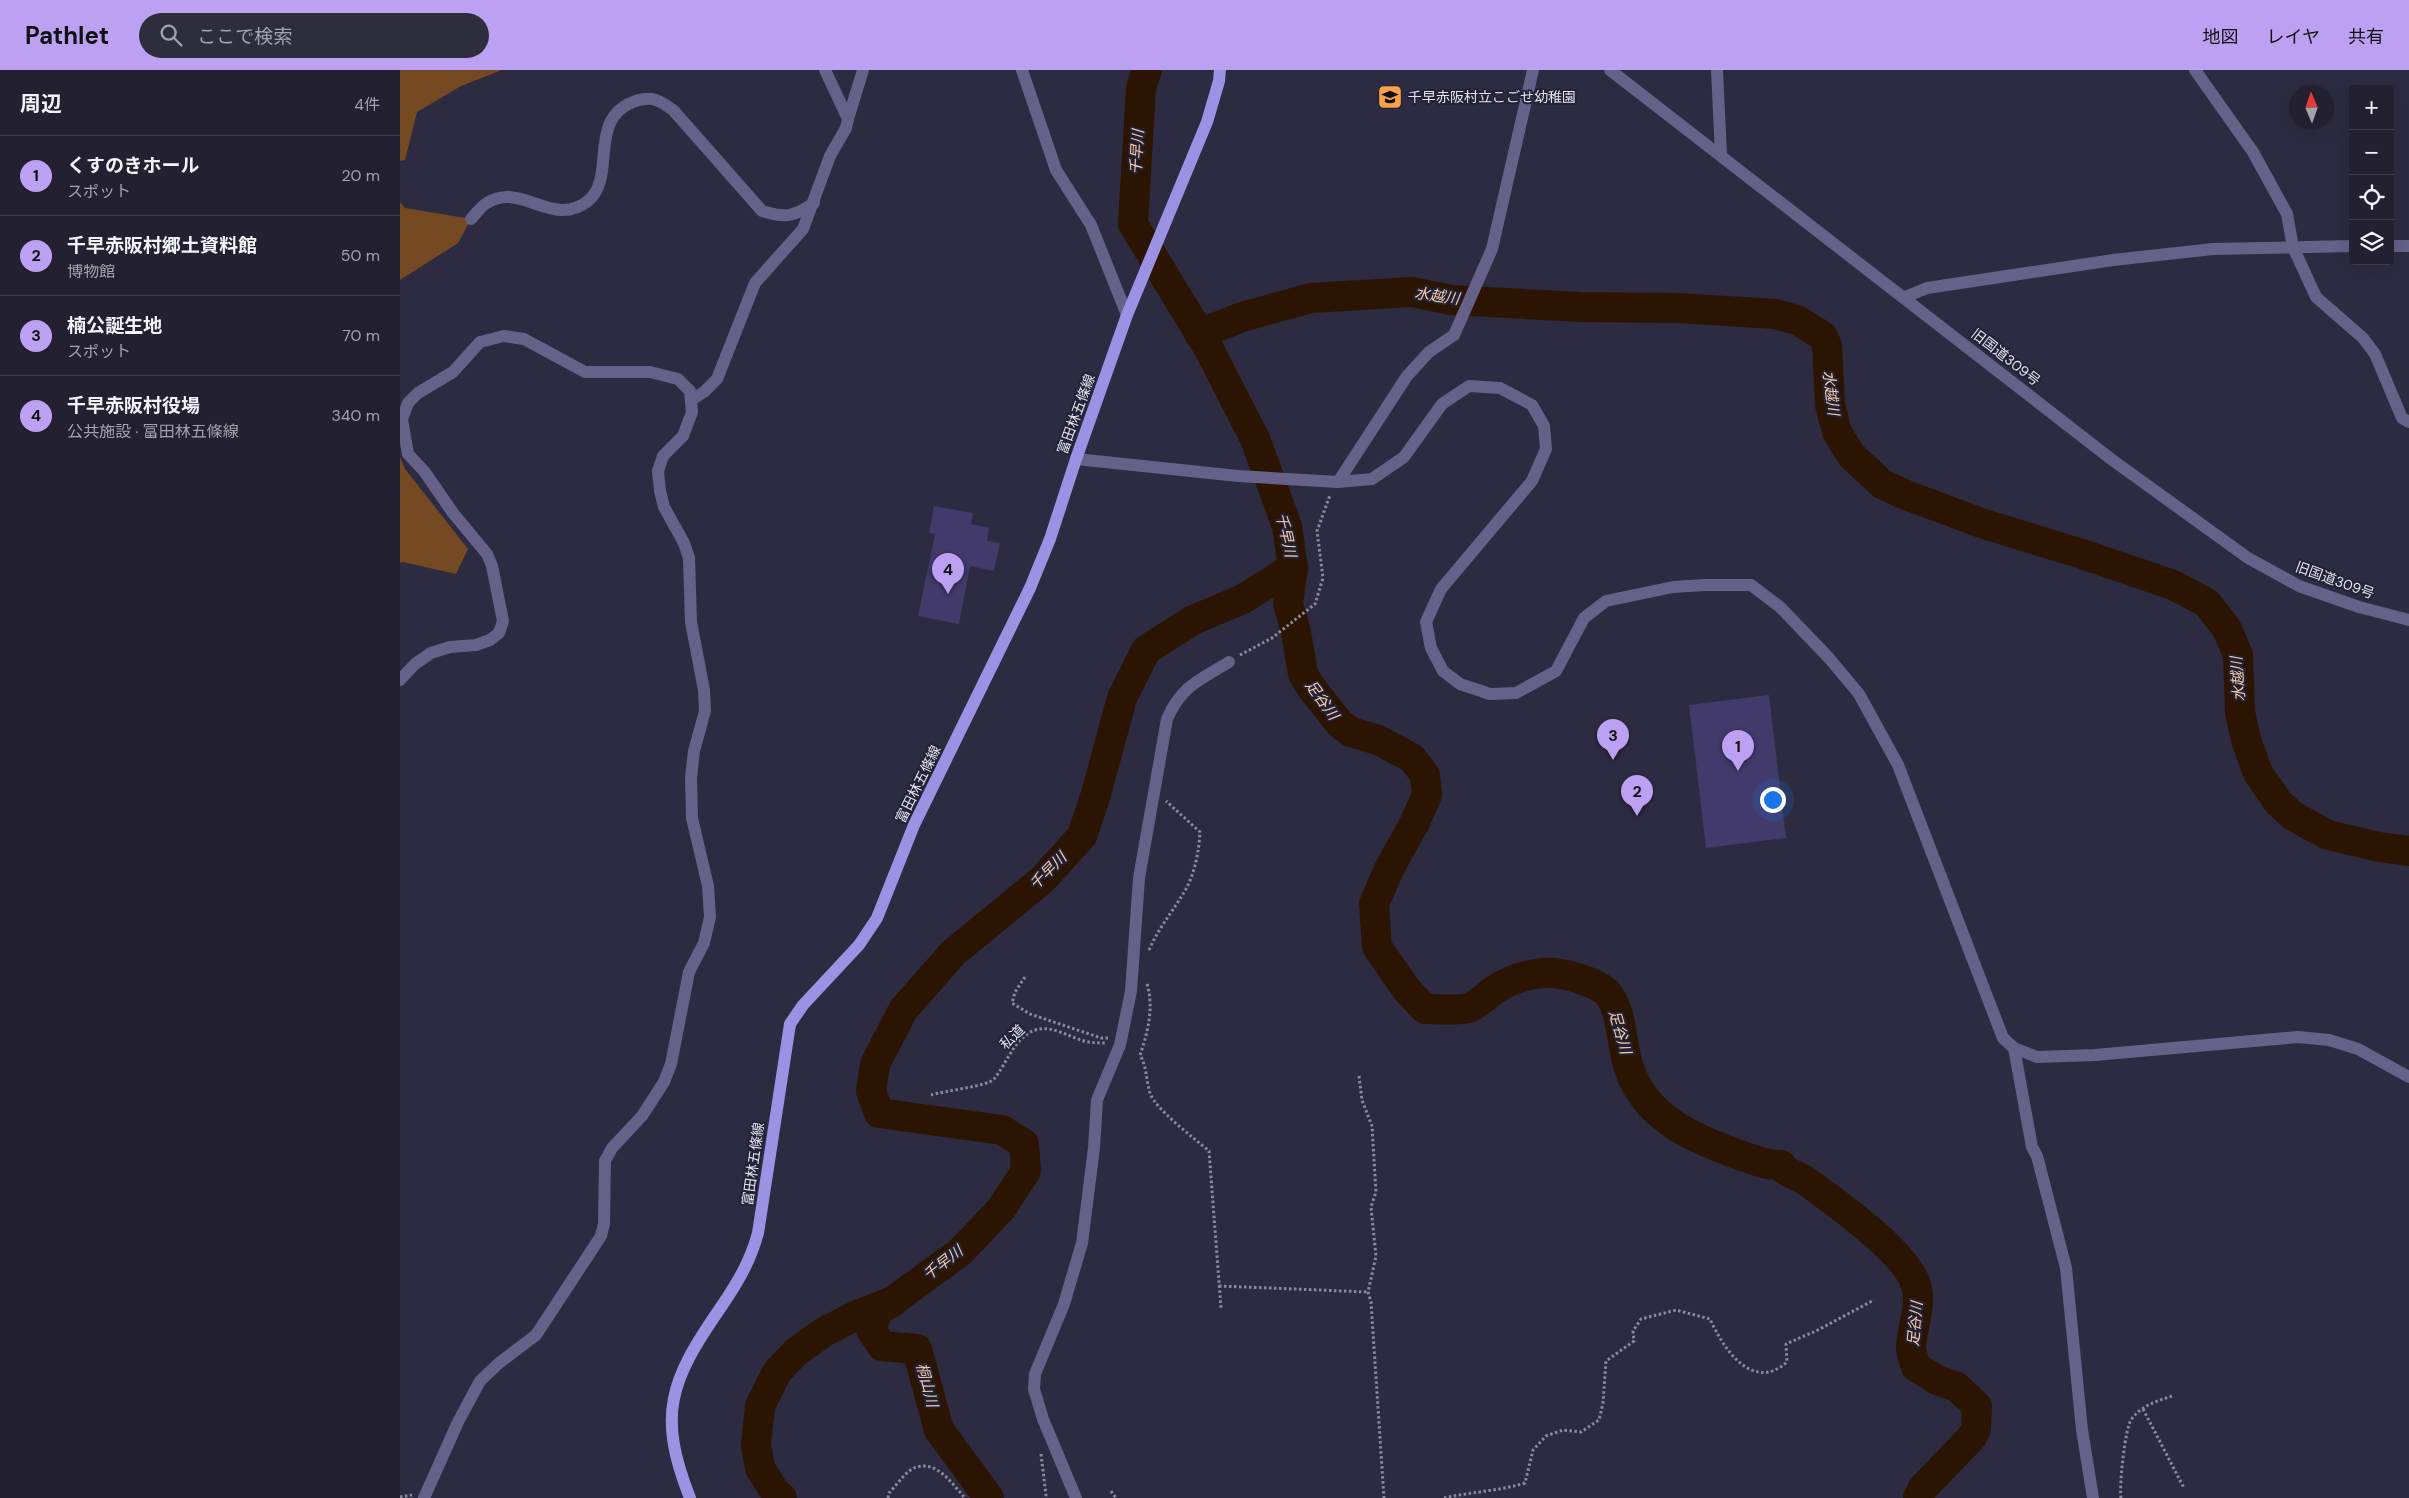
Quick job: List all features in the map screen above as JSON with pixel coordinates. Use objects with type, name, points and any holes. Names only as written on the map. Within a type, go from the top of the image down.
[{"type":"main road","name":"富田林五條線","points":[[690,1498],[671,1433],[672,1403],[678,1378],[694,1347],[741,1278],[752,1257],[758,1233],[790,1024],[803,1005],[859,945],[877,918],[914,825],[1030,588],[1050,539],[1127,315],[1207,122],[1220,70]]},
{"type":"street","points":[[825,70],[830,76],[848,119]]},
{"type":"street","points":[[691,400],[704,392],[717,379],[755,283],[803,229],[830,156],[846,128],[863,70]]},
{"type":"street","points":[[1022,70],[1056,170],[1091,225],[1127,315]]},
{"type":"street","points":[[1338,482],[1407,376],[1429,352],[1454,334],[1492,249],[1533,70]]},
{"type":"street","name":"旧国道309号","points":[[1610,70],[2112,459],[2248,558],[2299,586],[2359,607],[2409,620]]},
{"type":"street","points":[[1717,70],[1721,155]]},
{"type":"street","points":[[2195,70],[2253,152],[2287,214],[2294,247],[2316,297],[2348,324],[2375,354],[2402,418],[2409,422]]},
{"type":"street","points":[[471,219],[487,203],[499,198],[523,198],[552,210],[573,210],[589,200],[597,189],[604,140],[611,120],[624,106],[638,100],[659,100],[674,111],[762,211],[781,217],[800,212],[814,203]]},
{"type":"street","points":[[1905,297],[1927,288],[2113,260],[2213,249],[2349,246]]},
{"type":"street","points":[[2394,246],[2409,246]]},
{"type":"street","points":[[400,680],[415,664],[432,653],[450,646],[476,644],[490,640],[499,633],[503,621],[492,566],[487,554],[453,513],[424,471],[408,454],[402,419],[408,403],[418,393],[453,372],[480,342],[504,336],[524,339],[585,372],[650,372],[678,379],[690,390],[692,412],[683,436],[663,456],[658,472],[664,507],[684,543],[689,558],[691,622],[704,690],[705,711],[694,751],[691,778],[692,818],[708,886],[710,918],[704,942],[689,972],[671,1064],[664,1082],[642,1116],[612,1148],[605,1161],[604,1224],[601,1236],[536,1335],[499,1363],[480,1381],[458,1422],[424,1498]]},
{"type":"street","points":[[1076,459],[1238,476],[1338,482],[1372,480],[1404,457],[1442,404],[1469,386],[1500,388],[1532,405],[1544,426],[1546,449],[1532,482],[1441,589],[1426,622],[1431,648],[1443,671],[1460,684],[1490,694],[1516,693],[1556,671],[1584,618],[1606,602],[1651,591],[1705,585],[1750,586],[1780,607],[1829,658],[1859,694],[1898,765],[2003,1038],[2014,1048],[2037,1057],[2095,1055],[2298,1037],[2330,1040],[2358,1049],[2409,1077]]},
{"type":"street","points":[[1076,1498],[1042,1419],[1034,1389],[1035,1374],[1064,1304],[1082,1243],[1094,1148],[1097,1100],[1121,1041],[1131,991],[1139,878],[1167,719],[1174,702],[1185,689],[1228,662]]},
{"type":"street","points":[[2014,1048],[2032,1147],[2037,1156],[2066,1268],[2082,1430],[2093,1498]]},
{"type":"path","points":[[1228,662],[1272,638],[1315,604],[1323,578],[1317,531],[1330,496],[1338,482]]},
{"type":"path","points":[[1148,952],[1162,923],[1187,888],[1199,847],[1200,832],[1155,789]]},
{"type":"path","name":"私道","points":[[1025,976],[1015,992],[1012,1003],[1030,1014],[1101,1038],[1121,1041]]},
{"type":"path","points":[[1145,978],[1150,1004],[1147,1032],[1140,1055],[1144,1062],[1150,1094],[1167,1114],[1209,1151],[1221,1308]]},
{"type":"path","name":"私道","points":[[931,1095],[951,1089],[988,1084],[994,1080],[1005,1059],[1022,1039],[1040,1028],[1060,1032],[1081,1040],[1121,1041]]},
{"type":"path","points":[[1359,1076],[1362,1100],[1372,1126],[1376,1192],[1371,1206],[1376,1256],[1368,1292],[1371,1302],[1384,1498]]},
{"type":"path","points":[[1219,1286],[1368,1292]]},
{"type":"path","points":[[1444,1498],[1468,1493],[1504,1490],[1526,1482],[1533,1450],[1546,1436],[1563,1430],[1581,1432],[1599,1420],[1603,1403],[1606,1360],[1634,1340],[1634,1331],[1641,1319],[1676,1310],[1710,1319],[1724,1346],[1739,1363],[1749,1370],[1767,1372],[1777,1371],[1787,1362],[1786,1344],[1874,1300]]},
{"type":"path","points":[[2121,1498],[2119,1486],[2131,1420],[2148,1404],[2172,1396]]},
{"type":"path","points":[[2143,1409],[2184,1488]]},
{"type":"path","points":[[888,1498],[889,1493],[910,1471],[915,1468],[931,1467],[939,1470],[965,1498]]},
{"type":"path","points":[[1111,1491],[1116,1498]]},
{"type":"shaded area","points":[[400,70],[502,70],[461,86],[417,112],[405,160],[400,161]]},
{"type":"shaded area","points":[[400,202],[405,208],[471,219],[458,243],[400,280]]},
{"type":"shaded area","points":[[400,457],[405,469],[468,549],[456,574],[403,562],[400,563]]},
{"type":"building","points":[[934,506],[973,513],[971,524],[989,528],[987,541],[1000,543],[994,571],[970,566],[959,624],[918,616],[935,534],[929,533]]},
{"type":"building","points":[[1769,695],[1786,838],[1706,848],[1689,705]]},
{"type":"waterway","name":"足谷川","points":[[1147,70],[1141,88],[1133,224],[1209,349],[1255,439],[1287,526],[1293,568],[1288,603],[1296,632],[1303,674],[1310,686],[1340,724],[1351,732],[1378,740],[1412,758],[1425,775],[1427,795],[1414,824],[1389,869],[1374,904],[1377,947],[1407,990],[1425,1009],[1471,1007],[1506,983],[1521,977],[1537,974],[1553,973],[1566,975],[1600,987],[1609,995],[1614,1003],[1626,1059],[1636,1085],[1658,1113],[1687,1133],[1703,1141],[1759,1162],[1781,1165],[1834,1201],[1885,1243],[1910,1272],[1918,1292],[1918,1307],[1911,1347],[1916,1367],[1937,1380],[1957,1387],[1977,1406],[1976,1429],[1972,1437],[1923,1488],[1918,1498]]},
{"type":"waterway","name":"水越川","points":[[1199,334],[1242,317],[1311,298],[1411,292],[1452,300],[1580,307],[1678,308],[1775,314],[1797,320],[1823,336],[1827,346],[1830,405],[1837,432],[1851,455],[1882,484],[1984,524],[2082,554],[2173,585],[2207,603],[2227,629],[2238,655],[2240,712],[2246,740],[2258,773],[2278,802],[2293,816],[2328,835],[2379,847],[2409,851]]},
{"type":"waterway","name":"千早川","points":[[782,1498],[775,1492],[760,1468],[756,1445],[760,1406],[777,1372],[796,1352],[824,1332],[855,1316],[893,1301],[960,1252],[1001,1209],[1026,1171],[1024,1144],[1002,1130],[879,1113],[871,1091],[875,1064],[903,1010],[953,953],[1042,880],[1082,836],[1096,794],[1122,698],[1146,650],[1193,620],[1241,600],[1293,568]]},
{"type":"waterway","name":"桐山川","points":[[893,1302],[878,1310],[871,1330],[882,1346],[917,1349],[939,1430],[989,1498]]},
{"type":"place","name":"千早赤阪村立こごせ幼稚園","points":[[1390,97]]},
{"type":"place","name":"千早赤阪村役場","points":[[948,594]]},
{"type":"place","name":"楠公誕生地","points":[[1613,760]]},
{"type":"place","name":"くすのきホール","points":[[1738,771]]},
{"type":"place","name":"千早赤阪村郷土資料館","points":[[1637,816]]}]
